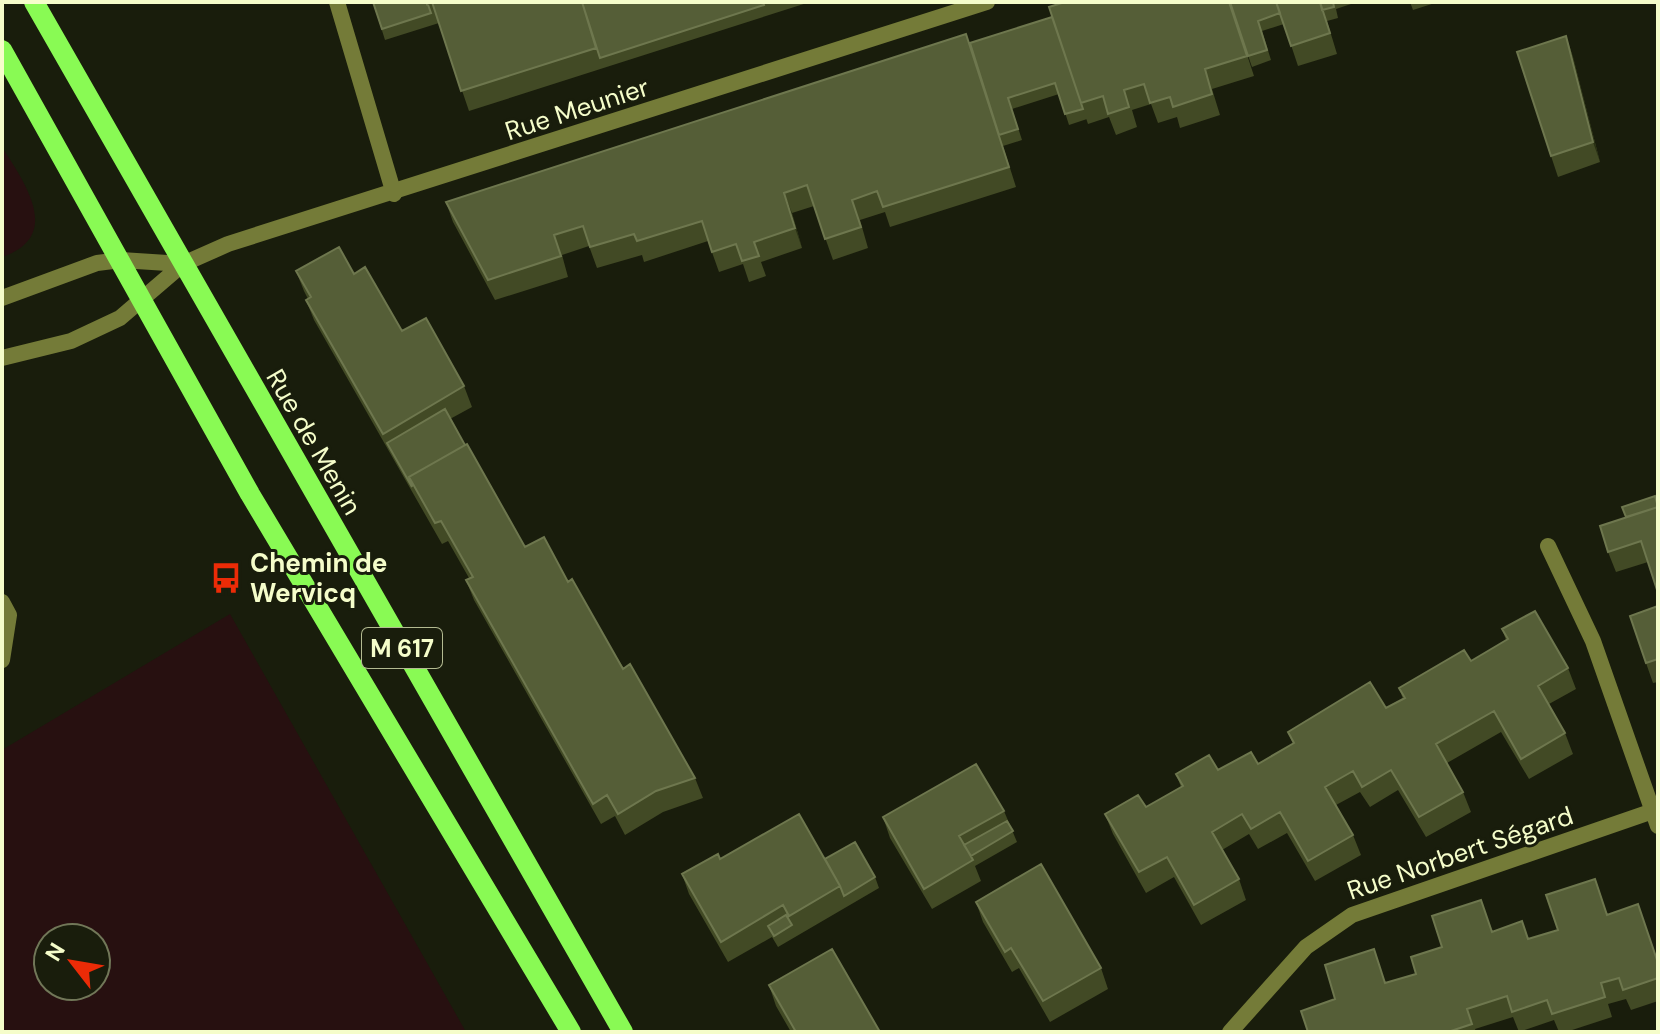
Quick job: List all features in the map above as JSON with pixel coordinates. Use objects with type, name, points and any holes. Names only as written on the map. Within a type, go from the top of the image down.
[{"type":"main road","name":"Rue de Menin","points":[[34,2],[136,174],[183,264],[623,1032]]},
{"type":"main road","name":"M 617","points":[[2,50],[250,494],[571,1032]]},
{"type":"street","points":[[337,2],[394,194]]},
{"type":"street","name":"Rue Meunier","points":[[183,264],[228,244],[394,194],[987,2]]},
{"type":"street","points":[[2,298],[29,291],[80,266],[121,260],[183,264]]},
{"type":"street","points":[[2,358],[71,341],[120,318],[183,264]]},
{"type":"street","name":"Rue Norbert Ségard","points":[[1230,1032],[1306,947],[1352,915],[1656,818],[1593,641],[1548,546]]},
{"type":"street","points":[[2,602],[9,615],[2,660]]},
{"type":"shaded area","points":[[2,147],[28,192],[34,207],[35,222],[31,236],[21,248],[2,257]]},
{"type":"shaded area","points":[[230,614],[466,1032],[2,1032],[2,750]]},
{"type":"building","points":[[373,2],[427,2],[431,13],[382,29]]},
{"type":"building","points":[[432,2],[582,2],[596,48],[461,91]]},
{"type":"building","points":[[582,2],[763,2],[764,5],[600,58]]},
{"type":"building","points":[[1065,2],[1229,2],[1247,56],[1205,69],[1212,94],[1173,107],[1170,97],[1150,103],[1144,84],[1124,90],[1129,107],[1108,114],[1103,96],[1081,103],[1049,7]]},
{"type":"building","points":[[1230,2],[1276,2],[1280,13],[1258,21],[1267,50],[1248,56]]},
{"type":"building","points":[[1276,2],[1320,2],[1330,33],[1291,46]]},
{"type":"building","points":[[1320,2],[1333,2],[1334,7],[1322,10]]},
{"type":"building","points":[[1052,17],[1083,109],[1065,114],[1055,83],[1008,98],[1018,129],[999,135],[970,43]]},
{"type":"building","points":[[966,34],[1009,167],[883,207],[877,191],[852,200],[861,227],[825,239],[807,185],[784,193],[795,228],[754,242],[759,256],[742,261],[736,244],[712,252],[702,221],[637,241],[634,234],[590,247],[583,226],[554,235],[561,256],[488,280],[446,202]]},
{"type":"building","points":[[1566,36],[1593,142],[1551,156],[1517,52]]},
{"type":"building","points":[[339,247],[354,274],[365,267],[402,331],[426,318],[464,386],[383,434],[306,300],[311,297],[296,271]]},
{"type":"building","points":[[445,409],[465,445],[409,477],[412,487],[387,443]]},
{"type":"building","points":[[467,444],[525,547],[544,537],[568,582],[572,579],[623,669],[630,664],[695,778],[656,791],[618,814],[607,795],[593,804],[466,580],[473,577],[441,521],[435,523],[409,477]]},
{"type":"building","points":[[1655,496],[1658,507],[1626,517],[1622,507]]},
{"type":"building","points":[[1658,507],[1658,593],[1641,541],[1608,552],[1600,526]]},
{"type":"building","points":[[1658,606],[1658,659],[1646,663],[1630,616]]},
{"type":"building","points":[[1535,611],[1568,668],[1538,686],[1565,733],[1521,759],[1494,711],[1436,744],[1463,792],[1419,817],[1391,770],[1362,787],[1353,771],[1325,787],[1353,835],[1308,861],[1280,812],[1251,829],[1242,814],[1212,832],[1239,879],[1194,905],[1167,857],[1139,872],[1105,814],[1138,795],[1146,807],[1183,786],[1176,774],[1209,755],[1218,770],[1251,752],[1258,764],[1294,743],[1288,732],[1370,682],[1386,708],[1405,698],[1399,688],[1464,650],[1471,661],[1508,639],[1502,629]]},
{"type":"building","points":[[976,764],[1004,811],[959,836],[973,860],[924,889],[883,817]]},
{"type":"building","points":[[799,814],[840,886],[789,916],[783,905],[721,942],[682,874],[718,854],[720,859]]},
{"type":"building","points":[[1007,821],[1013,831],[971,856],[964,845]]},
{"type":"building","points":[[855,842],[875,877],[844,896],[825,859]]},
{"type":"building","points":[[1041,864],[1101,968],[1043,1001],[1011,948],[1005,952],[976,902]]},
{"type":"building","points":[[1595,879],[1607,915],[1638,904],[1658,963],[1658,978],[1623,990],[1619,978],[1601,983],[1605,997],[1552,1014],[1547,1000],[1512,1012],[1507,996],[1467,1009],[1472,1024],[1448,1032],[1308,1032],[1301,1011],[1335,999],[1325,965],[1374,949],[1385,983],[1416,974],[1411,957],[1442,947],[1432,916],[1481,900],[1492,932],[1522,921],[1528,939],[1558,930],[1546,895]]},
{"type":"building","points":[[786,915],[792,925],[774,936],[768,926]]},
{"type":"building","points":[[832,949],[880,1032],[796,1032],[769,985]]},
{"type":"place","name":"Chemin de Wervicq","points":[[226,578]]}]
